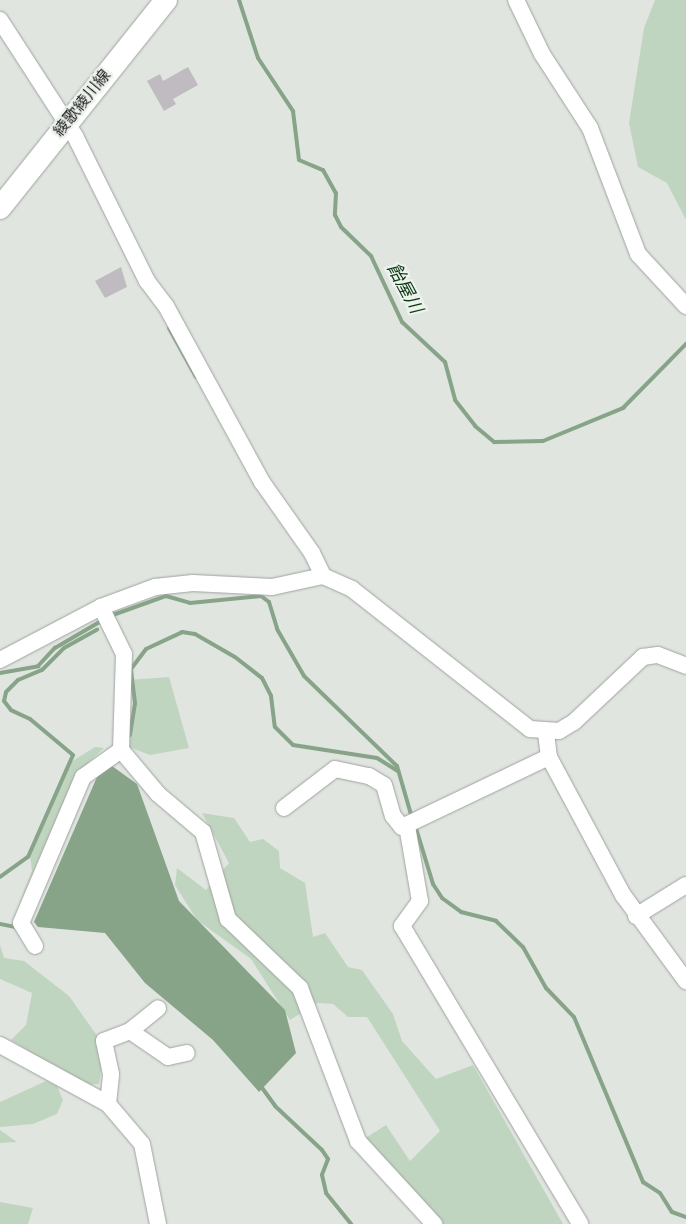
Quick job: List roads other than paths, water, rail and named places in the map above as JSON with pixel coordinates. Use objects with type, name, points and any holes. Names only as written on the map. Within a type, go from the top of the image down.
[{"type":"main road","name":"綾歌綾川線","points":[[0,208],[166,0]]},
{"type":"street","points":[[516,0],[542,54],[590,128],[638,254],[686,306]]},
{"type":"street","points":[[0,20],[66,124],[147,282],[166,306],[193,362],[224,406],[262,482],[312,553],[323,576]]},
{"type":"street","points":[[0,660],[105,614],[155,587],[193,584],[272,587],[323,576],[352,589],[530,729],[546,733],[559,731],[589,711],[643,657],[658,655],[686,666]]},
{"type":"street","points":[[105,614],[124,654],[121,750],[158,794],[203,832],[228,919],[300,988],[358,1141],[434,1224]]},
{"type":"street","points":[[546,733],[549,757],[636,916],[686,981]]},
{"type":"street","points":[[35,946],[21,923],[83,777],[121,750]]},
{"type":"street","points":[[284,808],[335,768],[370,776],[384,785],[393,816],[402,827],[412,824],[549,757]]},
{"type":"street","points":[[412,824],[413,880],[420,901],[402,926],[580,1224]]},
{"type":"street","points":[[636,916],[686,884]]},
{"type":"street","points":[[108,1104],[111,1074],[104,1041],[130,1031],[158,1008]]},
{"type":"street","points":[[130,1031],[168,1057],[187,1054]]},
{"type":"street","points":[[0,1045],[108,1104],[142,1144],[158,1224]]},
{"type":"waterway","name":"飴屋川","points":[[239,0],[258,58],[293,111],[299,160],[323,170],[336,193],[335,215],[341,227],[371,256],[402,322],[445,362],[455,400],[475,426],[494,442],[543,441],[623,408],[686,344]]},
{"type":"waterway","points":[[169,328],[196,377]]},
{"type":"waterway","points":[[110,616],[166,596],[190,603],[261,596],[269,602],[277,629],[304,676],[397,766],[412,818]]},
{"type":"waterway","points":[[0,673],[38,666],[55,648],[103,620]]},
{"type":"waterway","points":[[0,877],[28,857],[73,755],[30,719],[11,710],[4,701],[6,692],[18,680],[42,670],[64,648],[97,630]]},
{"type":"waterway","points":[[130,735],[135,703],[131,669],[146,649],[182,632],[195,634],[235,657],[262,678],[271,696],[275,727],[293,745],[377,758],[398,771]]},
{"type":"waterway","points":[[415,825],[433,884],[442,898],[461,912],[496,921],[523,947],[546,988],[574,1017],[643,1182],[660,1193],[672,1212],[686,1217]]},
{"type":"waterway","points":[[0,924],[15,927]]},
{"type":"waterway","points":[[260,1085],[275,1106],[322,1150],[328,1159],[322,1175],[326,1193],[351,1224]]}]
